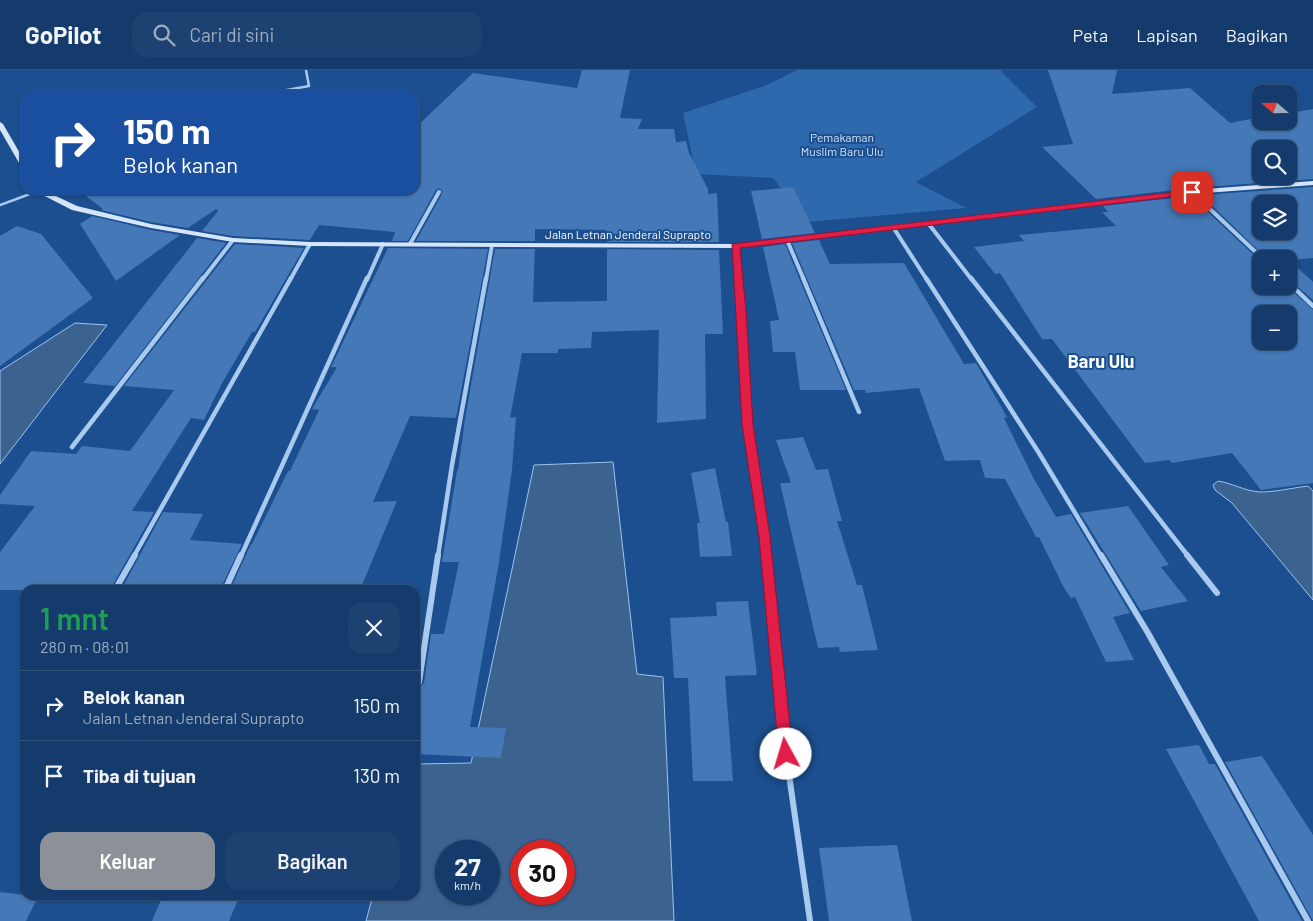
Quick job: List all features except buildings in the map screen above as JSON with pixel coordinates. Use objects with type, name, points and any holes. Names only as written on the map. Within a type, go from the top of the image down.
[{"type":"main road","points":[[0,124],[20,159]]},
{"type":"main road","name":"Jalan Letnan Jenderal Suprapto","points":[[46,195],[74,208],[151,226],[233,240],[310,244],[735,246],[1192,192],[1313,183]]},
{"type":"street","points":[[410,244],[439,192]]},
{"type":"street","points":[[1192,192],[1253,250]]},
{"type":"street","points":[[928,223],[1217,593]]},
{"type":"street","points":[[894,227],[1039,453],[1148,633],[1308,921]]},
{"type":"street","points":[[72,447],[233,240]]},
{"type":"street","points":[[787,240],[859,412]]},
{"type":"street","points":[[118,585],[310,244]]},
{"type":"street","points":[[227,585],[383,244]]},
{"type":"street","points":[[420,675],[452,465],[492,245]]},
{"type":"street","points":[[735,246],[742,311],[748,424],[764,537],[786,754],[810,921]]},
{"type":"street","points":[[1297,291],[1313,306]]},
{"type":"lane","points":[[287,90],[309,86],[306,70]]},
{"type":"lane","points":[[0,205],[27,195]]},
{"type":"green space","name":"Pemakaman Muslim Baru Ulu","points":[[797,70],[1000,70],[1037,107],[916,182],[966,208],[808,222],[773,178],[696,174],[683,113],[767,85]]},
{"type":"shaded area","points":[[75,323],[107,325],[0,464],[0,371]]},
{"type":"shaded area","points":[[613,462],[637,674],[663,677],[674,921],[366,921],[372,900],[420,900],[420,764],[471,763],[534,465]]},
{"type":"shaded area","points":[[1218,481],[1260,492],[1308,486],[1313,491],[1313,600],[1232,503],[1215,490],[1213,485]]},
{"type":"district","name":"Baru Ulu","points":[[1101,361]]},
{"type":"route","points":[[786,754],[764,537],[748,424],[742,311],[735,246],[1192,192]]}]
